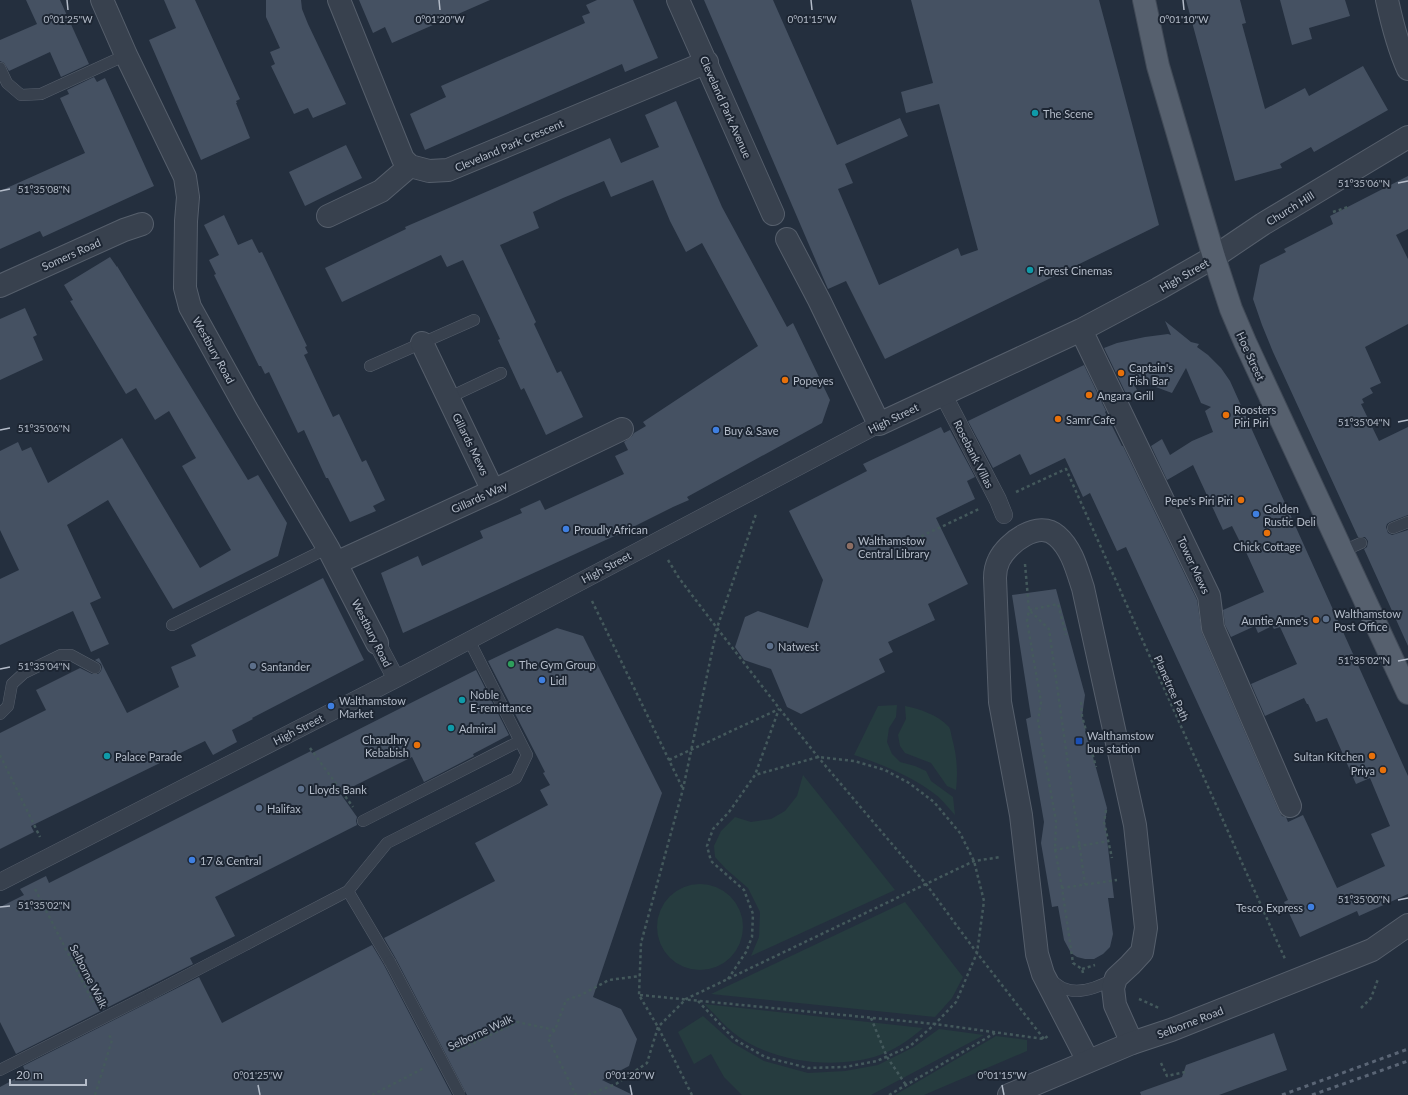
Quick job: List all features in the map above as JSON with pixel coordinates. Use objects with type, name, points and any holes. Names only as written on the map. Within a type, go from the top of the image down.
[{"type":"main road","name":"Hoe Street","points":[[1144,0],[1158,66],[1228,303],[1244,342],[1352,547],[1408,693]]},
{"type":"street","name":"Westbury Road","points":[[102,0],[126,55],[187,183],[188,197],[186,221],[185,288],[190,307],[246,408],[332,555],[396,679]]},
{"type":"street","points":[[328,216],[381,191],[410,166],[403,159],[339,0]]},
{"type":"street","name":"Cleveland Park Avenue","points":[[678,0],[774,214]]},
{"type":"street","points":[[1387,0],[1402,55],[1408,69]]},
{"type":"street","name":"Cleveland Park Crescent","points":[[410,166],[429,171],[448,170],[707,62]]},
{"type":"street","name":"Church Hill","points":[[1214,257],[1263,224],[1408,136]]},
{"type":"street","name":"Somers Road","points":[[0,286],[124,230],[142,224]]},
{"type":"street","points":[[787,239],[819,300],[879,424]]},
{"type":"street","name":"High Street","points":[[0,882],[396,679],[879,424],[1081,330],[1214,257]]},
{"type":"street","name":"Tower Mews","points":[[1081,330],[1209,596],[1213,628],[1290,806]]},
{"type":"street","name":"Gillards Mews","points":[[422,343],[493,491]]},
{"type":"street","name":"Rosebank Villas","points":[[943,394],[1001,508]]},
{"type":"street","name":"Gillards Way","points":[[332,555],[493,491],[622,429]]},
{"type":"street","points":[[1088,1061],[1043,974],[1037,954],[1021,816],[1000,702],[995,578],[998,561],[1005,550],[1017,539],[1038,530],[1056,534],[1066,544],[1083,588],[1134,825],[1146,928],[1142,952],[1130,965],[1109,970],[1114,999],[1132,1043]]},
{"type":"street","name":"Selborne Road","points":[[1009,1095],[1132,1043],[1171,1030],[1372,950],[1408,926]]},
{"type":"street","name":"Selborne Road","points":[[1372,950],[1408,944]]},
{"type":"lane","points":[[0,68],[7,83],[22,94],[41,94],[126,55]]},
{"type":"lane","points":[[370,366],[474,320]]},
{"type":"lane","points":[[448,398],[501,373]]},
{"type":"lane","points":[[1393,528],[1408,522]]},
{"type":"lane","points":[[172,625],[332,555]]},
{"type":"lane","points":[[0,1070],[151,994],[348,891],[387,843],[516,778],[526,755],[469,640]]},
{"type":"lane","points":[[0,714],[8,706],[12,684],[24,673],[62,655],[71,655],[95,668]]},
{"type":"lane","points":[[363,820],[520,741]]},
{"type":"lane","points":[[348,891],[377,938],[460,1095]]},
{"type":"lane","points":[[1043,974],[1063,988],[1085,990],[1101,986],[1109,970]]},
{"type":"path","points":[[1327,214],[1348,207]]},
{"type":"path","name":"Planetree Path","points":[[1001,508],[1066,469],[1295,981]]},
{"type":"path","points":[[692,1095],[658,1026],[639,994],[641,943],[683,789],[717,628],[766,483]]},
{"type":"path","points":[[905,544],[1001,508]]},
{"type":"path","points":[[639,994],[935,1024],[1044,1039],[977,953],[926,884],[818,757],[779,708],[679,578],[657,540]]},
{"type":"path","points":[[1024,558],[1029,610],[1027,621],[1041,702],[1038,721],[1056,821],[1055,850],[1073,963],[1082,969],[1109,970]]},
{"type":"path","points":[[582,580],[683,789]]},
{"type":"path","points":[[1029,610],[1058,604],[1068,640]]},
{"type":"path","points":[[1029,610],[1049,629],[1085,884]]},
{"type":"path","points":[[1081,697],[1082,716],[1096,769]]},
{"type":"path","points":[[669,760],[779,708]]},
{"type":"path","points":[[728,979],[746,952],[752,937],[753,914],[744,890],[711,861],[707,846],[713,829],[729,812],[755,775],[779,708]]},
{"type":"path","points":[[297,730],[363,820]]},
{"type":"path","points":[[0,755],[37,830]]},
{"type":"path","points":[[698,1001],[734,1039],[765,1057],[808,1068],[845,1067],[876,1062],[910,1046],[935,1024],[956,1002],[977,953],[984,901],[974,861],[960,833],[934,802],[909,783],[885,770],[854,761],[818,757],[755,775]]},
{"type":"path","points":[[1107,807],[1104,822],[1114,864]]},
{"type":"path","points":[[1048,850],[1109,841]]},
{"type":"path","points":[[588,1095],[616,1084],[648,1063],[658,1026],[686,999],[974,861],[1003,857]]},
{"type":"path","name":"Selborne Walk","points":[[25,868],[95,1006]]},
{"type":"path","points":[[1062,888],[1117,880],[1119,885]]},
{"type":"path","points":[[1082,969],[1085,990]]},
{"type":"path","points":[[576,1095],[548,1038],[555,1030],[566,1000],[581,995],[609,980],[640,976]]},
{"type":"path","points":[[1361,1008],[1371,998],[1378,979]]},
{"type":"path","points":[[1134,997],[1164,1010]]},
{"type":"path","points":[[870,1018],[887,1056],[906,1085]]},
{"type":"path","name":"Selborne Walk","points":[[455,1052],[517,1022],[555,1030]]},
{"type":"path","points":[[95,1095],[112,1040],[108,1032]]},
{"type":"path","points":[[889,1095],[996,1033]]},
{"type":"path","points":[[1161,1063],[1167,1076],[1185,1072]]},
{"type":"path","points":[[372,1095],[426,1067]]},
{"type":"green space","points":[[897,705],[896,717],[889,728],[887,742],[892,754],[900,762],[926,771],[931,781],[953,797],[955,815],[939,797],[918,782],[886,767],[854,755],[878,706]]},
{"type":"green space","points":[[905,706],[928,713],[940,719],[949,727],[956,758],[956,790],[947,786],[931,763],[905,753],[900,746],[898,735],[906,719]]},
{"type":"green space","points":[[803,775],[895,890],[751,956],[759,937],[760,912],[748,888],[726,869],[715,857],[714,846],[721,831],[735,817],[751,822],[771,819],[785,811],[797,796]]},
{"type":"green space","points":[[700,884],[708,885],[724,891],[736,903],[742,919],[742,935],[736,951],[724,963],[708,969],[700,970],[692,969],[676,963],[664,951],[658,935],[657,927],[658,919],[664,903],[676,891],[692,885]]},
{"type":"green space","points":[[905,902],[963,977],[952,998],[935,1017],[711,994]]},
{"type":"green space","points":[[704,1004],[923,1028],[900,1045],[874,1057],[858,1061],[822,1063],[786,1057],[753,1046],[734,1033]]},
{"type":"green space","points":[[703,1016],[733,1043],[764,1061],[808,1073],[845,1071],[878,1065],[914,1047],[939,1029],[984,1035],[871,1095],[742,1095],[724,1077],[711,1054],[694,1064],[678,1032]]},
{"type":"green space","points":[[996,1036],[1027,1040],[1027,1051],[924,1095],[895,1095]]},
{"type":"building","points":[[26,0],[60,0],[89,64],[61,77],[50,52],[9,71],[4,63],[0,61],[0,40],[37,24]]},
{"type":"building","points":[[164,0],[195,0],[240,99],[236,101],[236,103],[250,138],[201,160],[149,40],[176,28]]},
{"type":"building","points":[[266,0],[301,0],[302,9],[308,24],[346,104],[313,118],[308,108],[294,114],[271,66],[275,64],[270,52],[280,48],[266,17]]},
{"type":"building","points":[[359,0],[490,0],[392,43],[385,27],[373,33]]},
{"type":"building","points":[[597,0],[633,0],[658,58],[625,72],[622,64],[425,150],[410,114],[446,97],[441,86],[585,23],[582,16],[590,13],[586,5]]},
{"type":"building","name":"The Scene","points":[[704,0],[773,0],[837,145],[900,118],[908,136],[845,164],[853,183],[838,189],[879,285],[958,248],[961,256],[978,250],[939,104],[906,113],[901,92],[933,83],[911,0],[1099,0],[1159,225],[885,359],[846,281],[828,289]]},
{"type":"building","points":[[1186,0],[1240,0],[1246,23],[1242,24],[1265,109],[1305,88],[1309,96],[1363,66],[1388,110],[1314,152],[1311,147],[1280,164],[1282,168],[1235,181]]},
{"type":"building","points":[[1280,0],[1345,0],[1350,16],[1309,28],[1312,39],[1292,45]]},
{"type":"building","points":[[94,77],[97,82],[105,78],[154,186],[43,237],[40,231],[0,249],[0,191],[85,153],[60,98],[69,94],[67,90]]},
{"type":"building","points":[[676,101],[722,207],[787,327],[793,323],[830,400],[822,423],[687,497],[689,500],[621,533],[403,633],[381,573],[418,556],[422,566],[483,538],[480,531],[522,513],[520,509],[540,500],[545,510],[624,474],[615,456],[628,450],[624,442],[634,433],[646,426],[643,422],[758,346],[702,243],[686,252],[670,221],[653,180],[611,197],[604,181],[563,198],[533,212],[539,228],[500,245],[536,322],[534,324],[557,373],[561,371],[583,417],[546,435],[524,388],[521,390],[498,340],[500,339],[463,260],[447,267],[441,255],[342,302],[325,268],[406,229],[405,227],[610,138],[621,163],[659,147],[645,115]]},
{"type":"building","points":[[346,145],[362,178],[305,206],[289,172]]},
{"type":"building","points":[[1408,176],[1408,229],[1396,235],[1408,259],[1408,324],[1365,347],[1381,383],[1370,388],[1373,393],[1362,399],[1364,403],[1361,404],[1379,441],[1408,427],[1408,515],[1390,522],[1386,527],[1388,533],[1392,535],[1408,530],[1408,646],[1364,549],[1367,547],[1368,541],[1365,537],[1358,537],[1273,352],[1253,299],[1260,265],[1286,252],[1284,249],[1333,224],[1330,216]]},
{"type":"building","points":[[224,215],[238,245],[252,239],[259,253],[262,252],[307,346],[305,347],[308,353],[304,355],[333,417],[339,414],[362,462],[366,460],[385,500],[373,506],[376,511],[350,522],[328,478],[326,478],[304,430],[298,433],[269,372],[265,374],[261,366],[259,366],[214,275],[216,274],[209,260],[219,255],[204,225]]},
{"type":"building","points":[[110,257],[117,266],[248,480],[258,475],[287,523],[278,556],[173,609],[108,500],[67,525],[101,598],[90,603],[109,644],[91,652],[73,611],[0,645],[0,579],[19,570],[0,530],[0,451],[18,442],[22,451],[31,447],[48,483],[122,438],[200,568],[231,550],[182,466],[196,458],[169,411],[155,420],[136,388],[126,394],[70,301],[73,300],[64,285]]},
{"type":"building","points":[[25,308],[37,335],[33,337],[43,360],[0,380],[0,319]]},
{"type":"building","points":[[1165,321],[1191,342],[1199,344],[1197,347],[1208,355],[1221,368],[1230,381],[1408,776],[1408,894],[1359,916],[1357,911],[1300,937],[1284,902],[1288,900],[1126,547],[1117,551],[1090,493],[1083,497],[1065,458],[1030,475],[1020,454],[993,468],[968,421],[1084,365],[1106,411],[1105,412],[1123,446],[1197,600],[1202,633],[1282,816],[1286,817],[1288,822],[1303,815],[1337,888],[1385,866],[1371,834],[1390,826],[1370,778],[1356,784],[1327,718],[1316,722],[1304,698],[1265,716],[1251,684],[1297,664],[1280,627],[1274,629],[1272,626],[1258,633],[1255,626],[1231,637],[1225,625],[1223,610],[1264,592],[1246,552],[1232,526],[1223,530],[1193,465],[1167,480],[1151,446],[1162,439],[1170,455],[1192,441],[1213,432],[1205,411],[1211,407],[1201,403],[1186,368],[1172,393],[1131,378],[1140,396],[1129,400],[1104,348],[1117,343],[1145,337],[1168,334],[1171,335]]},
{"type":"building","points":[[941,427],[944,433],[950,430],[975,477],[967,481],[975,499],[936,518],[968,584],[928,604],[935,620],[888,642],[893,652],[879,659],[885,672],[801,714],[787,707],[771,669],[744,660],[735,647],[745,617],[758,611],[808,628],[823,580],[789,511],[867,471],[863,464]]},
{"type":"building","points":[[323,578],[364,660],[252,718],[253,719],[232,730],[237,742],[213,755],[205,741],[31,826],[34,832],[0,849],[0,733],[46,710],[36,690],[80,668],[92,674],[98,674],[102,667],[101,664],[95,660],[99,658],[127,713],[179,687],[171,667],[196,656],[191,645]]},
{"type":"building","points":[[1056,589],[1085,695],[1082,717],[1107,808],[1105,822],[1114,898],[1108,898],[1113,934],[1110,947],[1103,954],[1094,959],[1077,957],[1071,953],[1064,940],[1058,906],[1052,907],[1041,843],[1044,822],[1026,719],[1031,717],[1012,595]]},
{"type":"building","points":[[557,628],[583,636],[662,793],[593,997],[621,1009],[637,1039],[629,1066],[602,1080],[633,1095],[467,1095],[384,938],[495,881],[475,843],[548,805],[540,790],[550,785],[543,773],[545,772],[488,661]]},
{"type":"building","points":[[476,670],[509,735],[473,754],[474,756],[424,782],[412,757],[340,793],[357,817],[357,825],[215,897],[235,936],[190,958],[193,964],[16,1054],[0,1022],[0,907],[24,895],[20,889],[46,876],[49,883]]},
{"type":"building","points":[[372,945],[452,1095],[0,1095],[0,1087],[26,1073],[23,1066],[199,977],[222,1023]]},
{"type":"building","points":[[1274,1033],[1287,1070],[1219,1095],[1141,1095],[1140,1092],[1182,1077],[1186,1065]]},
{"type":"railway","points":[[1282,1095],[1408,1049]]},
{"type":"railway","points":[[1312,1095],[1408,1061]]},
{"type":"place","name":"The Scene","points":[[1035,113]]},
{"type":"place","name":"Forest Cinemas","points":[[1030,270]]},
{"type":"place","name":"Captain's Fish Bar","points":[[1121,373]]},
{"type":"place","name":"Popeyes","points":[[785,380]]},
{"type":"place","name":"Angara Grill","points":[[1089,395]]},
{"type":"place","name":"Roosters Piri Piri","points":[[1226,415]]},
{"type":"place","name":"Samr Cafe","points":[[1058,419]]},
{"type":"place","name":"Buy & Save","points":[[716,430]]},
{"type":"place","name":"Pepe's Piri Piri","points":[[1241,500]]},
{"type":"place","name":"Golden Rustic Deli","points":[[1256,514]]},
{"type":"place","name":"Proudly African","points":[[566,529]]},
{"type":"place","name":"Chick Cottage","points":[[1267,533]]},
{"type":"place","name":"Walthamstow Central Library","points":[[850,546]]},
{"type":"place","name":"Walthamstow Post Office","points":[[1326,619]]},
{"type":"place","name":"Auntie Anne's","points":[[1316,620]]},
{"type":"place","name":"Natwest","points":[[770,646]]},
{"type":"place","name":"The Gym Group","points":[[511,664]]},
{"type":"place","name":"Santander","points":[[253,666]]},
{"type":"place","name":"Lidl","points":[[542,680]]},
{"type":"place","name":"Noble E-remittance","points":[[462,700]]},
{"type":"place","name":"Walthamstow Market","points":[[331,706]]},
{"type":"place","name":"Admiral","points":[[451,728]]},
{"type":"place","name":"Walthamstow bus station","points":[[1079,741]]},
{"type":"place","name":"Chaudhry Kebabish","points":[[417,745]]},
{"type":"place","name":"Palace Parade","points":[[107,756]]},
{"type":"place","name":"Sultan Kitchen","points":[[1372,756]]},
{"type":"place","name":"Priya","points":[[1383,770]]},
{"type":"place","name":"Lloyds Bank","points":[[301,789]]},
{"type":"place","name":"Halifax","points":[[259,808]]},
{"type":"place","name":"17 & Central","points":[[192,860]]},
{"type":"place","name":"Tesco Express","points":[[1311,907]]}]
